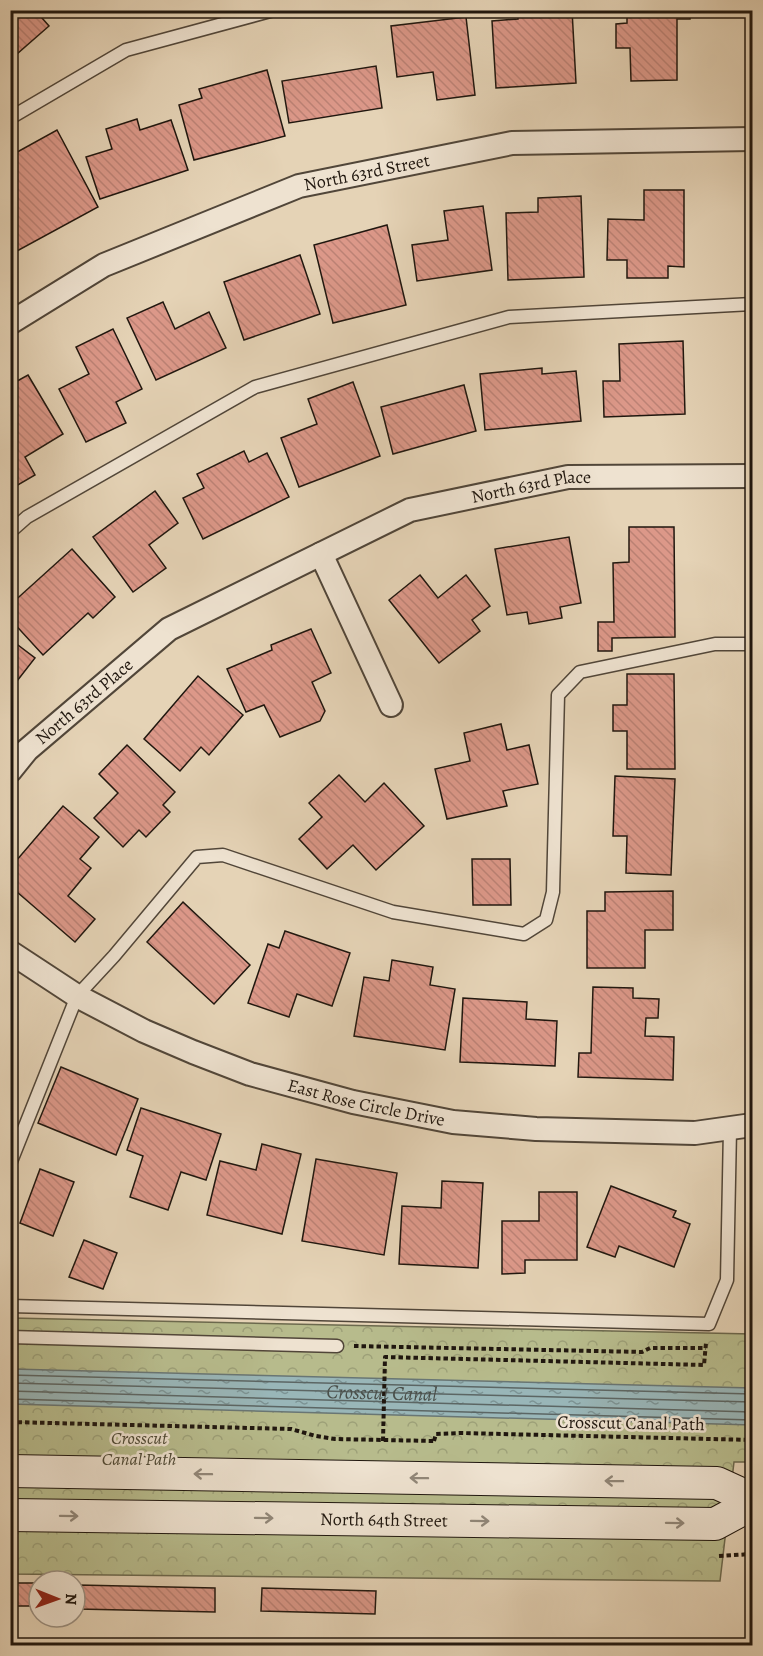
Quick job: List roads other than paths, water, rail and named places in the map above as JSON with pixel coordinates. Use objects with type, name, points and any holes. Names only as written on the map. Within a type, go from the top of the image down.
[{"type":"main road","points":[[10,1471],[717,1482],[753,1499]]},
{"type":"main road","name":"North 64th Street","points":[[10,1515],[715,1524],[753,1504]]},
{"type":"street","name":"North 63rd Street","points":[[10,323],[104,265],[299,186],[513,143],[753,139]]},
{"type":"street","name":"North 63rd Place","points":[[10,771],[27,750],[169,629],[410,510],[568,477],[753,476]]},
{"type":"street","points":[[321,554],[391,705]]},
{"type":"street","name":"East Rose Circle Drive","points":[[10,952],[77,996],[164,1039],[250,1074],[376,1107],[453,1122],[536,1129],[695,1133],[753,1125]]},
{"type":"lane","points":[[10,118],[126,50],[274,10]]},
{"type":"lane","points":[[10,532],[27,517],[255,387],[509,317],[753,304]]},
{"type":"lane","points":[[10,1164],[77,996],[197,857],[223,855],[393,912],[524,933],[546,920],[553,892],[558,695],[580,672],[715,644],[753,644]]},
{"type":"lane","points":[[10,1306],[709,1324],[728,1280],[730,1129]]},
{"type":"lane","points":[[10,1337],[337,1346]]},
{"type":"water","name":"Crosscut Canal","points":[[11,1369],[752,1388],[752,1425],[11,1404]]},
{"type":"park label","name":"Crosscut Canal Path","points":[[139,1448]]}]
